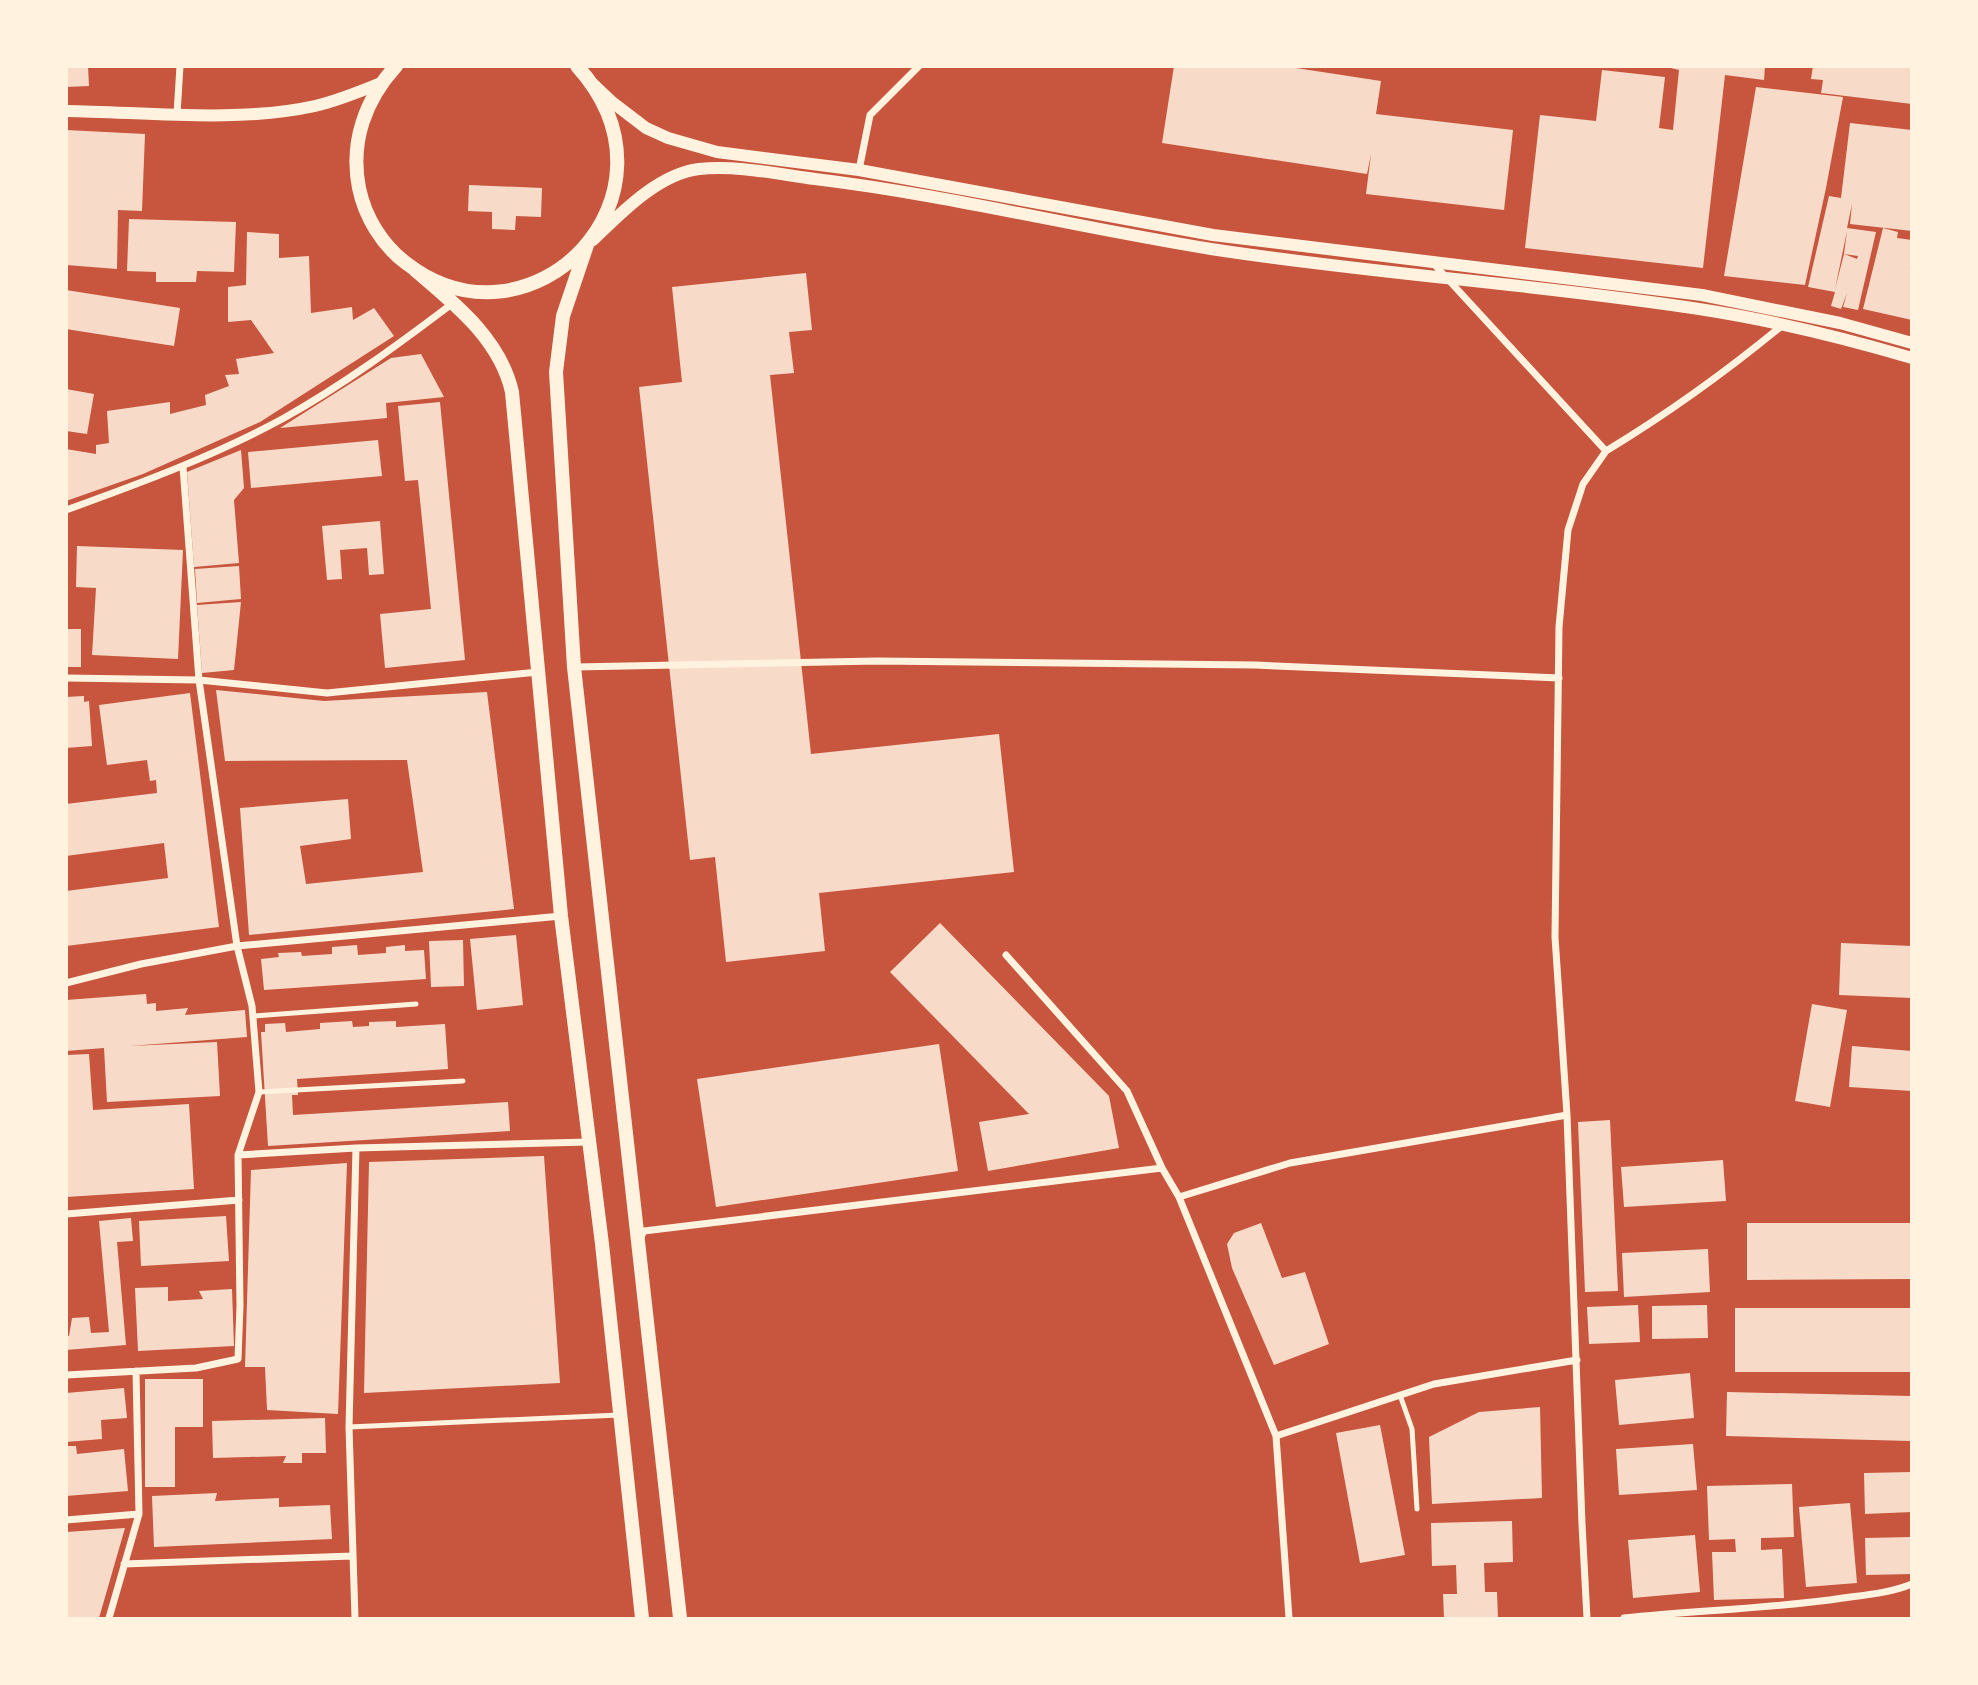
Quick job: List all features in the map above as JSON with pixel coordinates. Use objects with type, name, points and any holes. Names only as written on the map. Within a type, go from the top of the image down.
[{"type":"main road","points":[[391,66],[368,108],[359,135],[356,155],[358,183],[366,211],[375,229],[399,258],[454,303],[495,349],[507,372],[512,392],[561,916],[621,1415],[642,1619]]},
{"type":"main road","points":[[381,83],[397,66]]},
{"type":"main road","points":[[577,66],[604,103],[613,127],[617,177],[601,224],[587,245],[563,316],[556,372],[574,667],[680,1619]]},
{"type":"main road","points":[[415,270],[432,279],[469,290],[513,289],[554,273],[587,245]]},
{"type":"street","points":[[177,114],[180,66]]},
{"type":"street","points":[[859,170],[870,116],[919,66]]},
{"type":"street","points":[[591,82],[646,128],[694,147],[738,156],[859,170],[1213,235],[1702,295],[1797,313],[1912,343]]},
{"type":"street","points":[[66,111],[221,114],[295,110],[336,100],[381,83]]},
{"type":"street","points":[[587,245],[628,208],[664,183],[694,170],[715,168],[857,184],[1211,249],[1673,306],[1783,325],[1912,358]]},
{"type":"street","points":[[1433,263],[1606,451]]},
{"type":"street","points":[[66,510],[183,467],[285,418],[392,349],[454,303]]},
{"type":"street","points":[[1587,1619],[1567,1115],[1555,937],[1559,626],[1568,530],[1583,484],[1606,451],[1661,418],[1719,376],[1797,313]]},
{"type":"street","points":[[66,1375],[196,1367],[238,1359],[238,1154],[259,1092],[253,1016],[237,946],[199,680],[183,467]]},
{"type":"street","points":[[574,667],[877,661],[1255,665],[1559,678]]},
{"type":"street","points":[[66,678],[199,680],[327,692],[538,672]]},
{"type":"street","points":[[66,983],[141,964],[237,946],[561,916]]},
{"type":"street","points":[[1006,955],[1126,1091],[1162,1168],[1179,1197],[1276,1436],[1289,1619]]},
{"type":"street","points":[[1179,1197],[1290,1163],[1567,1115]]},
{"type":"street","points":[[238,1154],[589,1142]]},
{"type":"street","points":[[355,1619],[349,1427],[356,1148]]},
{"type":"street","points":[[639,1240],[644,1231],[1162,1168]]},
{"type":"street","points":[[66,1214],[239,1200]]},
{"type":"street","points":[[1276,1436],[1434,1384],[1577,1360]]},
{"type":"street","points":[[108,1619],[139,1514],[136,1371]]},
{"type":"street","points":[[66,1520],[139,1514]]},
{"type":"street","points":[[124,1563],[352,1556]]},
{"type":"street","points":[[1624,1619],[1694,1611],[1805,1604],[1896,1590],[1912,1584]]},
{"type":"lane","points":[[253,1016],[416,1004]]},
{"type":"lane","points":[[259,1092],[463,1081]]},
{"type":"lane","points":[[1400,1395],[1412,1429],[1417,1509]]},
{"type":"lane","points":[[349,1427],[621,1415]]},
{"type":"building","points":[[66,66],[88,66],[89,86],[66,87]]},
{"type":"building","points":[[1174,66],[1283,66],[1381,81],[1376,114],[1513,130],[1504,210],[1366,194],[1371,154],[1367,174],[1162,143]]},
{"type":"building","points":[[1663,66],[1765,66],[1764,80],[1725,75],[1703,268],[1525,248],[1540,115],[1596,121],[1602,70],[1665,77],[1659,128],[1673,130],[1679,70]]},
{"type":"building","points":[[1813,66],[1912,66],[1912,104],[1821,93],[1823,80],[1811,79]]},
{"type":"building","points":[[1756,87],[1843,97],[1805,285],[1724,276]]},
{"type":"building","points":[[1850,123],[1912,130],[1912,231],[1850,224],[1852,204],[1847,228],[1876,232],[1858,310],[1843,307],[1847,293],[1841,309],[1831,306],[1835,292],[1808,287],[1829,196],[1841,198]],"holes":[[[1847,231],[1844,254],[1835,289]]]},
{"type":"building","points":[[66,130],[145,134],[142,211],[118,210],[117,269],[66,265]]},
{"type":"building","points":[[469,185],[542,188],[541,217],[516,216],[515,230],[492,229],[492,212],[468,211]]},
{"type":"building","points":[[129,219],[236,222],[234,272],[197,271],[196,282],[156,282],[156,272],[127,271]]},
{"type":"building","points":[[1883,228],[1898,232],[1897,238],[1912,240],[1912,268],[1909,269],[1912,269],[1912,320],[1863,309]]},
{"type":"building","points":[[247,232],[279,234],[279,258],[309,256],[311,313],[352,307],[353,320],[374,308],[394,336],[260,422],[143,474],[66,501],[66,449],[96,454],[96,445],[109,443],[107,411],[170,402],[170,414],[206,405],[205,395],[229,386],[225,375],[239,374],[236,359],[274,353],[251,320],[228,322],[228,287],[246,285]]},
{"type":"building","points":[[806,273],[812,330],[789,332],[794,373],[770,375],[811,754],[999,734],[1014,872],[819,893],[825,951],[726,962],[715,857],[690,860],[639,387],[682,382],[672,287]]},
{"type":"building","points":[[66,290],[180,308],[174,346],[66,329]]},
{"type":"building","points":[[421,354],[444,397],[386,403],[387,418],[280,428],[391,358]]},
{"type":"building","points":[[66,389],[94,394],[87,434],[66,431]]},
{"type":"building","points":[[440,402],[465,660],[385,668],[380,614],[431,609],[418,480],[405,481],[398,406]]},
{"type":"building","points":[[378,440],[382,476],[251,488],[248,452]]},
{"type":"building","points":[[241,450],[244,488],[234,500],[239,563],[194,567],[187,472]]},
{"type":"building","points":[[380,521],[384,574],[369,575],[367,548],[340,550],[342,579],[327,580],[322,526]]},
{"type":"building","points":[[77,546],[183,550],[178,659],[92,655],[96,588],[76,587]]},
{"type":"building","points":[[239,566],[241,599],[197,603],[195,569]]},
{"type":"building","points":[[241,602],[234,670],[202,673],[197,605]]},
{"type":"building","points":[[66,629],[81,629],[81,667],[66,667]]},
{"type":"building","points":[[216,690],[324,701],[487,692],[514,909],[249,935],[240,808],[348,799],[351,839],[300,846],[306,884],[423,872],[407,760],[225,761]]},
{"type":"building","points":[[190,693],[219,927],[66,946],[66,891],[168,878],[164,843],[66,856],[66,804],[157,793],[156,780],[150,781],[147,760],[107,765],[99,705]]},
{"type":"building","points":[[84,696],[84,702],[89,701],[92,746],[66,748],[66,697]]},
{"type":"building","points":[[940,923],[1109,1096],[1119,1148],[988,1171],[979,1122],[1029,1114],[890,972]]},
{"type":"building","points":[[516,935],[523,1005],[477,1010],[470,939]]},
{"type":"building","points":[[463,940],[464,986],[431,987],[429,941]]},
{"type":"building","points":[[1841,943],[1912,946],[1912,998],[1839,995]]},
{"type":"building","points":[[357,945],[358,955],[386,953],[386,947],[405,945],[405,951],[424,950],[426,979],[264,990],[261,959],[279,957],[278,953],[301,952],[302,956],[332,954],[332,947]]},
{"type":"building","points":[[146,994],[147,1004],[156,1003],[156,1011],[188,1008],[185,1015],[245,1010],[247,1037],[130,1046],[217,1042],[220,1096],[107,1102],[104,1048],[66,1051],[66,1000]]},
{"type":"building","points":[[1812,1004],[1847,1010],[1830,1107],[1795,1101]]},
{"type":"building","points":[[352,1021],[353,1027],[369,1026],[369,1022],[396,1021],[396,1027],[445,1024],[448,1069],[297,1079],[298,1095],[292,1095],[293,1115],[508,1102],[510,1131],[268,1146],[261,1032],[265,1032],[265,1024],[285,1023],[286,1032],[320,1029],[320,1023]]},
{"type":"building","points":[[939,1044],[958,1171],[716,1207],[697,1079]]},
{"type":"building","points":[[1852,1046],[1912,1051],[1912,1091],[1849,1087]]},
{"type":"building","points":[[89,1054],[93,1110],[189,1104],[194,1189],[66,1197],[66,1055]]},
{"type":"building","points":[[1610,1120],[1618,1291],[1585,1292],[1578,1122]]},
{"type":"building","points":[[544,1156],[560,1383],[364,1393],[369,1162]]},
{"type":"building","points":[[1723,1160],[1726,1201],[1624,1207],[1621,1167]]},
{"type":"building","points":[[347,1163],[338,1414],[267,1410],[265,1367],[245,1367],[251,1170]]},
{"type":"building","points":[[226,1216],[229,1261],[141,1266],[139,1221]]},
{"type":"building","points":[[131,1218],[133,1241],[117,1242],[126,1345],[66,1350],[66,1336],[69,1336],[72,1318],[89,1317],[91,1333],[109,1332],[99,1221]]},
{"type":"building","points":[[1261,1223],[1282,1278],[1305,1272],[1329,1344],[1274,1365],[1232,1268],[1227,1244],[1234,1233]]},
{"type":"building","points":[[1747,1223],[1912,1223],[1912,1279],[1747,1280]]},
{"type":"building","points":[[1708,1249],[1710,1292],[1624,1297],[1622,1253]]},
{"type":"building","points":[[168,1287],[168,1301],[203,1299],[199,1291],[232,1289],[234,1346],[138,1351],[135,1288]]},
{"type":"building","points":[[1638,1305],[1640,1342],[1589,1344],[1587,1307]]},
{"type":"building","points":[[1707,1305],[1708,1338],[1652,1339],[1652,1306]]},
{"type":"building","points":[[1735,1308],[1912,1308],[1912,1372],[1735,1372]]},
{"type":"building","points":[[1690,1373],[1694,1418],[1619,1425],[1615,1380]]},
{"type":"building","points":[[145,1379],[203,1379],[203,1427],[175,1427],[175,1487],[145,1487]]},
{"type":"building","points":[[124,1388],[127,1418],[101,1420],[102,1439],[66,1442],[66,1393]]},
{"type":"building","points":[[1727,1392],[1911,1396],[1910,1441],[1726,1436]]},
{"type":"building","points":[[1540,1407],[1542,1498],[1432,1504],[1429,1437],[1479,1412]]},
{"type":"building","points":[[325,1418],[326,1453],[302,1453],[302,1463],[283,1463],[286,1456],[213,1458],[212,1421]]},
{"type":"building","points":[[1380,1425],[1405,1555],[1360,1563],[1336,1433]]},
{"type":"building","points":[[1693,1444],[1697,1490],[1619,1495],[1616,1449]]},
{"type":"building","points":[[66,1446],[76,1446],[77,1454],[124,1449],[128,1491],[66,1496]]},
{"type":"building","points":[[1912,1472],[1912,1512],[1865,1514],[1864,1473]]},
{"type":"building","points":[[1792,1484],[1794,1537],[1761,1538],[1761,1550],[1782,1549],[1784,1598],[1714,1600],[1712,1552],[1736,1552],[1735,1539],[1709,1540],[1707,1486]]},
{"type":"building","points":[[217,1493],[215,1501],[279,1498],[279,1507],[330,1505],[332,1539],[154,1547],[152,1496]]},
{"type":"building","points":[[1850,1503],[1857,1583],[1806,1587],[1799,1507]]},
{"type":"building","points":[[1512,1521],[1513,1562],[1484,1563],[1485,1592],[1497,1592],[1498,1618],[1444,1618],[1443,1594],[1457,1594],[1456,1565],[1432,1566],[1431,1523]]},
{"type":"building","points":[[125,1528],[99,1618],[66,1618],[66,1532]]},
{"type":"building","points":[[1695,1535],[1700,1592],[1633,1598],[1628,1540]]},
{"type":"building","points":[[1912,1537],[1912,1574],[1866,1575],[1865,1538]]}]
